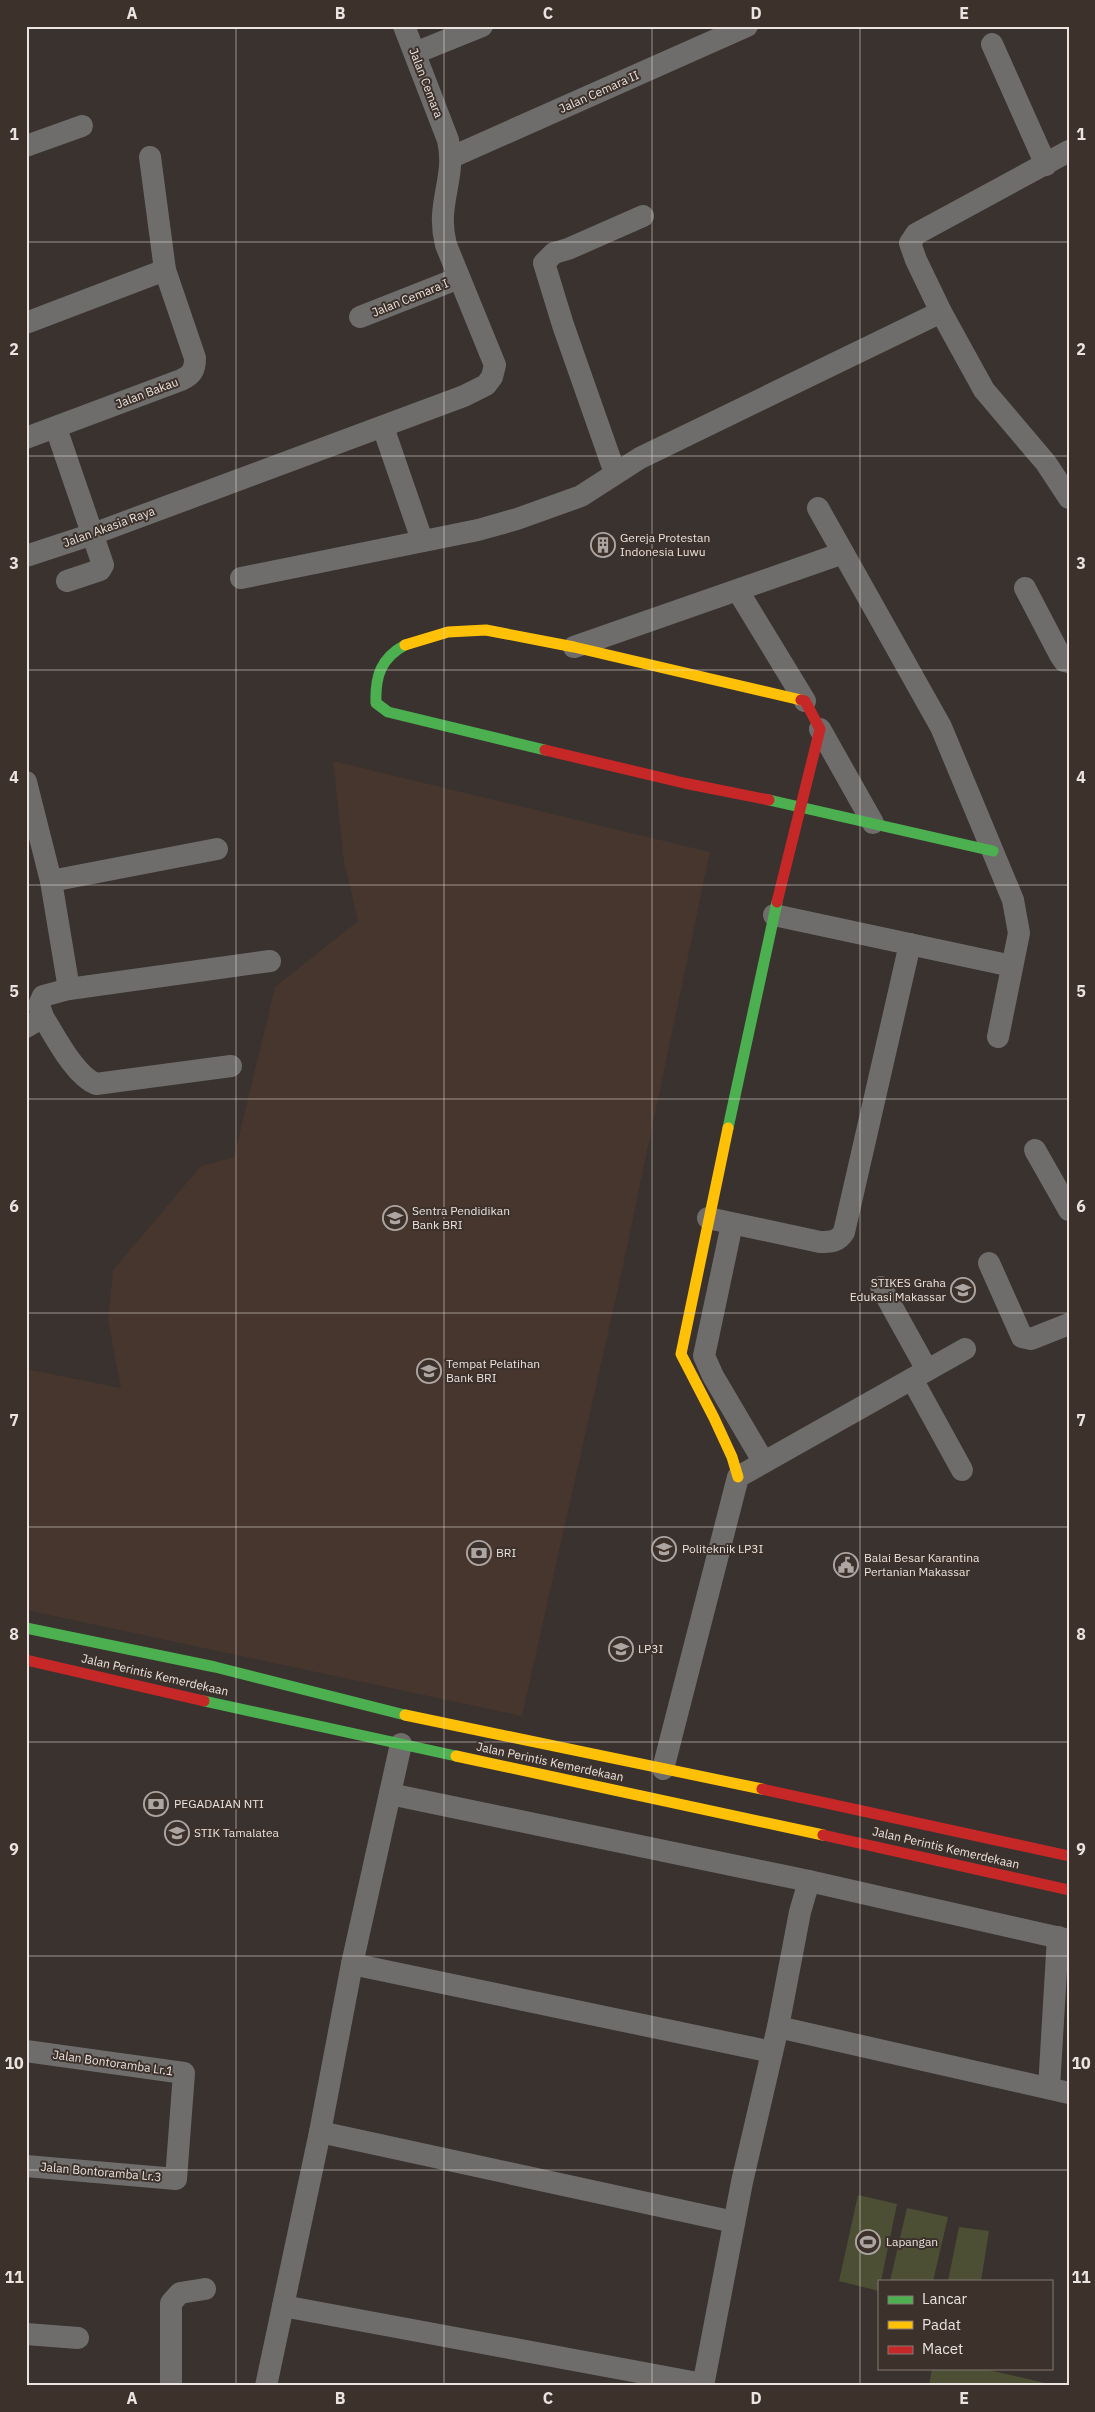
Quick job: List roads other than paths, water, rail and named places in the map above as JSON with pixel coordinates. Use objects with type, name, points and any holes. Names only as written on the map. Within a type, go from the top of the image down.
[{"type":"main road","points":[[738,1478],[732,1457],[681,1354],[708,1218],[774,915],[802,806],[820,729],[805,701],[574,646],[472,628],[414,641],[386,658],[375,692],[376,703],[388,712],[684,783],[802,806],[993,851]]},
{"type":"main road","name":"Jalan Perintis Kemerdekaan","points":[[26,1628],[215,1667],[416,1717],[1069,1856]]},
{"type":"main road","name":"Jalan Perintis Kemerdekaan","points":[[26,1660],[401,1744],[800,1821],[1069,1890]]},
{"type":"main road","points":[[786,1818],[791,1796]]},
{"type":"main road","points":[[800,1821],[806,1799]]},
{"type":"street","name":"Jalan Cemara","points":[[404,26],[450,149]]},
{"type":"street","points":[[414,53],[482,26]]},
{"type":"street","name":"Jalan Cemara II","points":[[450,149],[747,26]]},
{"type":"street","points":[[992,44],[1060,157],[933,224],[912,238],[910,243],[941,312],[984,390],[1054,472],[1069,498]]},
{"type":"street","points":[[26,146],[82,126]]},
{"type":"street","points":[[450,149],[443,198],[442,228],[459,278]]},
{"type":"street","name":"Jalan Bakau","points":[[26,438],[193,374],[195,358],[165,270],[150,157]]},
{"type":"street","points":[[616,473],[563,325],[544,263],[554,253],[568,249],[643,216]]},
{"type":"street","points":[[26,323],[165,270]]},
{"type":"street","name":"Jalan Cemara I","points":[[360,317],[459,278]]},
{"type":"street","name":"Jalan Akasia Raya","points":[[26,556],[93,534],[383,428],[486,386],[492,377],[494,365],[459,278]]},
{"type":"street","points":[[241,578],[517,519],[582,496],[616,473],[666,446],[941,312]]},
{"type":"street","points":[[56,428],[103,567],[67,581]]},
{"type":"street","points":[[383,428],[422,540]]},
{"type":"street","points":[[818,508],[942,727],[1013,900],[1019,933],[998,1037]]},
{"type":"street","points":[[574,646],[738,591],[842,553]]},
{"type":"street","points":[[1025,588],[1060,655],[1069,662]]},
{"type":"street","points":[[738,591],[805,701]]},
{"type":"street","points":[[820,729],[873,823]]},
{"type":"street","points":[[26,782],[51,881],[69,989]]},
{"type":"street","points":[[51,881],[217,849]]},
{"type":"street","points":[[774,915],[1012,966]]},
{"type":"street","points":[[708,1218],[820,1242],[831,1242],[840,1238],[910,944]]},
{"type":"street","points":[[231,1066],[96,1084],[88,1080],[79,1071],[35,1022],[39,1006],[43,996],[69,989],[270,961]]},
{"type":"street","points":[[1035,1150],[1069,1210]]},
{"type":"street","points":[[732,1224],[704,1356],[713,1376],[763,1461]]},
{"type":"street","points":[[989,1264],[1022,1337],[1031,1339],[1069,1324]]},
{"type":"street","points":[[881,1287],[962,1470]]},
{"type":"street","points":[[663,1769],[738,1478],[763,1461],[965,1349]]},
{"type":"street","points":[[266,2386],[320,2132],[352,1964],[401,1744]]},
{"type":"street","points":[[390,1794],[809,1881],[1063,1939],[1059,2091],[778,2027]]},
{"type":"street","points":[[284,2306],[703,2385],[734,2222],[778,2027],[800,1912],[809,1881]]},
{"type":"street","points":[[352,1964],[772,2052]]},
{"type":"street","name":"Jalan Bontoramba Lr.1","points":[[26,2051],[184,2073],[176,2179]]},
{"type":"street","points":[[320,2132],[734,2222]]},
{"type":"street","name":"Jalan Bontoramba Lr.3","points":[[26,2166],[176,2179]]},
{"type":"street","points":[[171,2386],[171,2303],[180,2293],[205,2289]]},
{"type":"street","points":[[26,2334],[78,2338]]},
{"type":"place","name":"Gereja Protestan Indonesia Luwu","points":[[603,545]]},
{"type":"place","name":"Sentra Pendidikan Bank BRI","points":[[395,1218]]},
{"type":"place","name":"STIKES Graha Edukasi Makassar","points":[[963,1290]]},
{"type":"place","name":"Tempat Pelatihan Bank BRI","points":[[429,1371]]},
{"type":"place","name":"Politeknik LP3I","points":[[664,1549]]},
{"type":"place","name":"BRI","points":[[479,1553]]},
{"type":"place","name":"Balai Besar Karantina Pertanian Makassar","points":[[846,1565]]},
{"type":"place","name":"LP3I","points":[[621,1649]]},
{"type":"place","name":"PEGADAIAN NTI","points":[[156,1804]]},
{"type":"place","name":"STIK Tamalatea","points":[[177,1833]]},
{"type":"place","name":"Lapangan","points":[[868,2242]]}]
